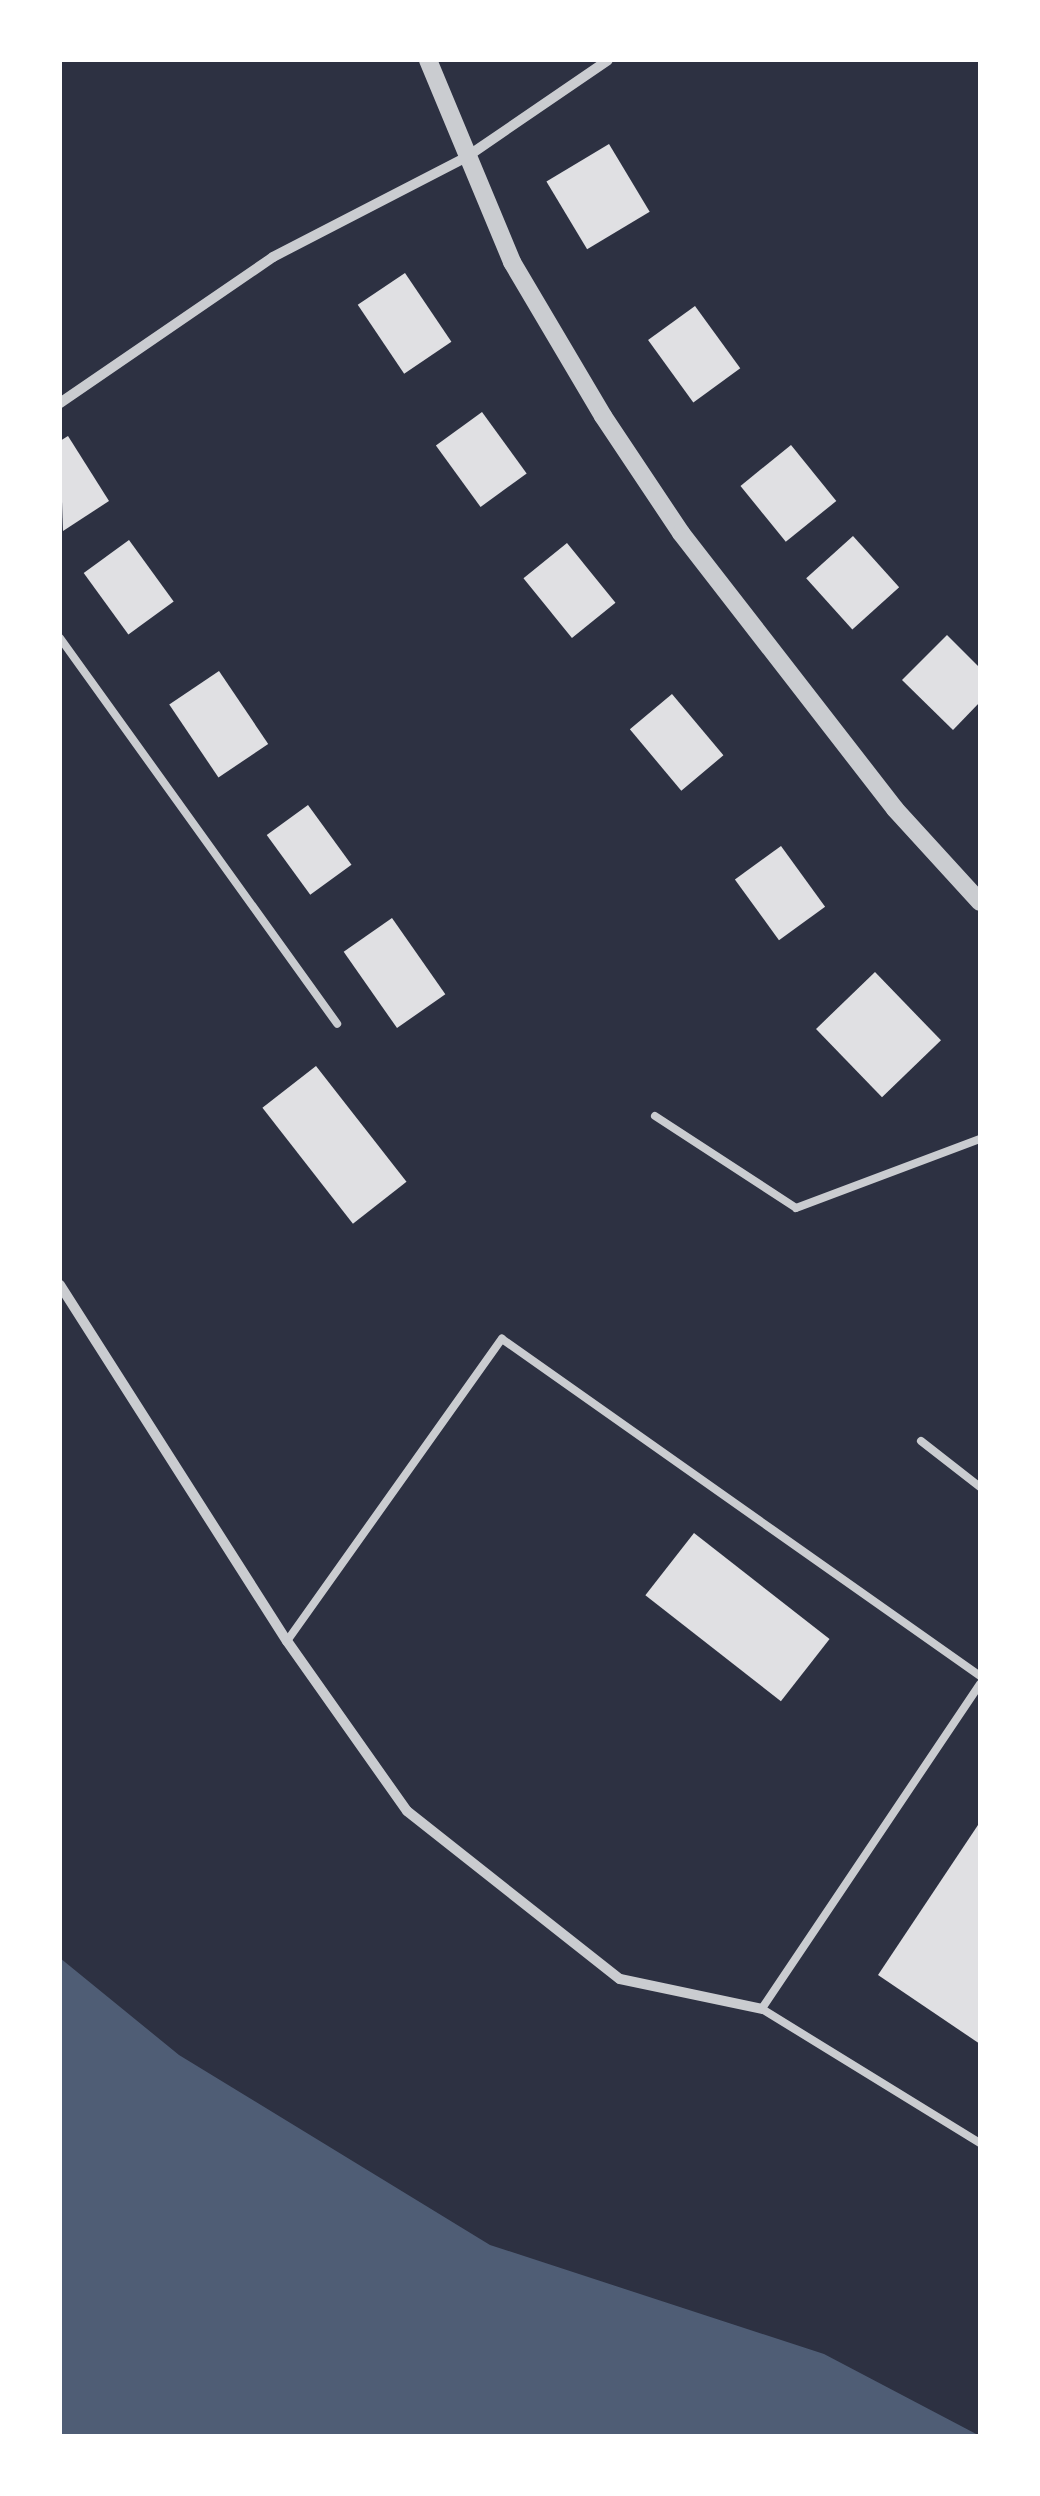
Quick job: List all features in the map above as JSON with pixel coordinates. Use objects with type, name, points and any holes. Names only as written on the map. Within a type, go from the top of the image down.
[{"type":"street","points":[[428,60],[465,158],[512,262],[603,416],[681,533],[895,809],[980,902]]},
{"type":"street","points":[[60,403],[273,258],[465,158],[608,60]]},
{"type":"street","points":[[60,1285],[287,1641],[407,1811],[620,1979],[762,2008]]},
{"type":"lane","points":[[60,638],[337,1024]]},
{"type":"lane","points":[[655,1116],[796,1208],[980,1139]]},
{"type":"lane","points":[[287,1641],[502,1339],[980,1676]]},
{"type":"lane","points":[[921,1441],[980,1487]]},
{"type":"lane","points":[[980,1684],[762,2008],[980,2143]]},
{"type":"water","points":[[60,1958],[179,2055],[490,2245],[824,2354],[980,2436],[60,2436]]},
{"type":"building","points":[[609,144],[650,212],[587,249],[546,182]]},
{"type":"building","points":[[405,273],[451,342],[404,374],[358,305]]},
{"type":"building","points":[[695,306],[740,368],[693,402],[648,340]]},
{"type":"building","points":[[482,412],[527,473],[481,507],[436,446]]},
{"type":"building","points":[[68,436],[109,501],[63,531],[60,441]]},
{"type":"building","points":[[791,445],[836,501],[786,542],[740,486]]},
{"type":"building","points":[[853,536],[899,587],[852,629],[806,578]]},
{"type":"building","points":[[129,540],[174,601],[128,634],[84,573]]},
{"type":"building","points":[[567,543],[615,603],[572,638],[523,578]]},
{"type":"building","points":[[947,635],[980,668],[980,702],[953,730],[902,680]]},
{"type":"building","points":[[219,671],[268,744],[218,778],[169,705]]},
{"type":"building","points":[[672,694],[723,755],[681,791],[630,729]]},
{"type":"building","points":[[308,805],[351,865],[310,895],[267,835]]},
{"type":"building","points":[[781,846],[825,907],[779,940],[735,880]]},
{"type":"building","points":[[392,918],[445,994],[397,1028],[344,952]]},
{"type":"building","points":[[875,972],[941,1040],[882,1097],[816,1029]]},
{"type":"building","points":[[316,1066],[407,1182],[353,1224],[262,1108]]},
{"type":"building","points":[[694,1533],[830,1639],[781,1701],[645,1595]]},
{"type":"building","points":[[980,1822],[980,2044],[878,1975]]}]
